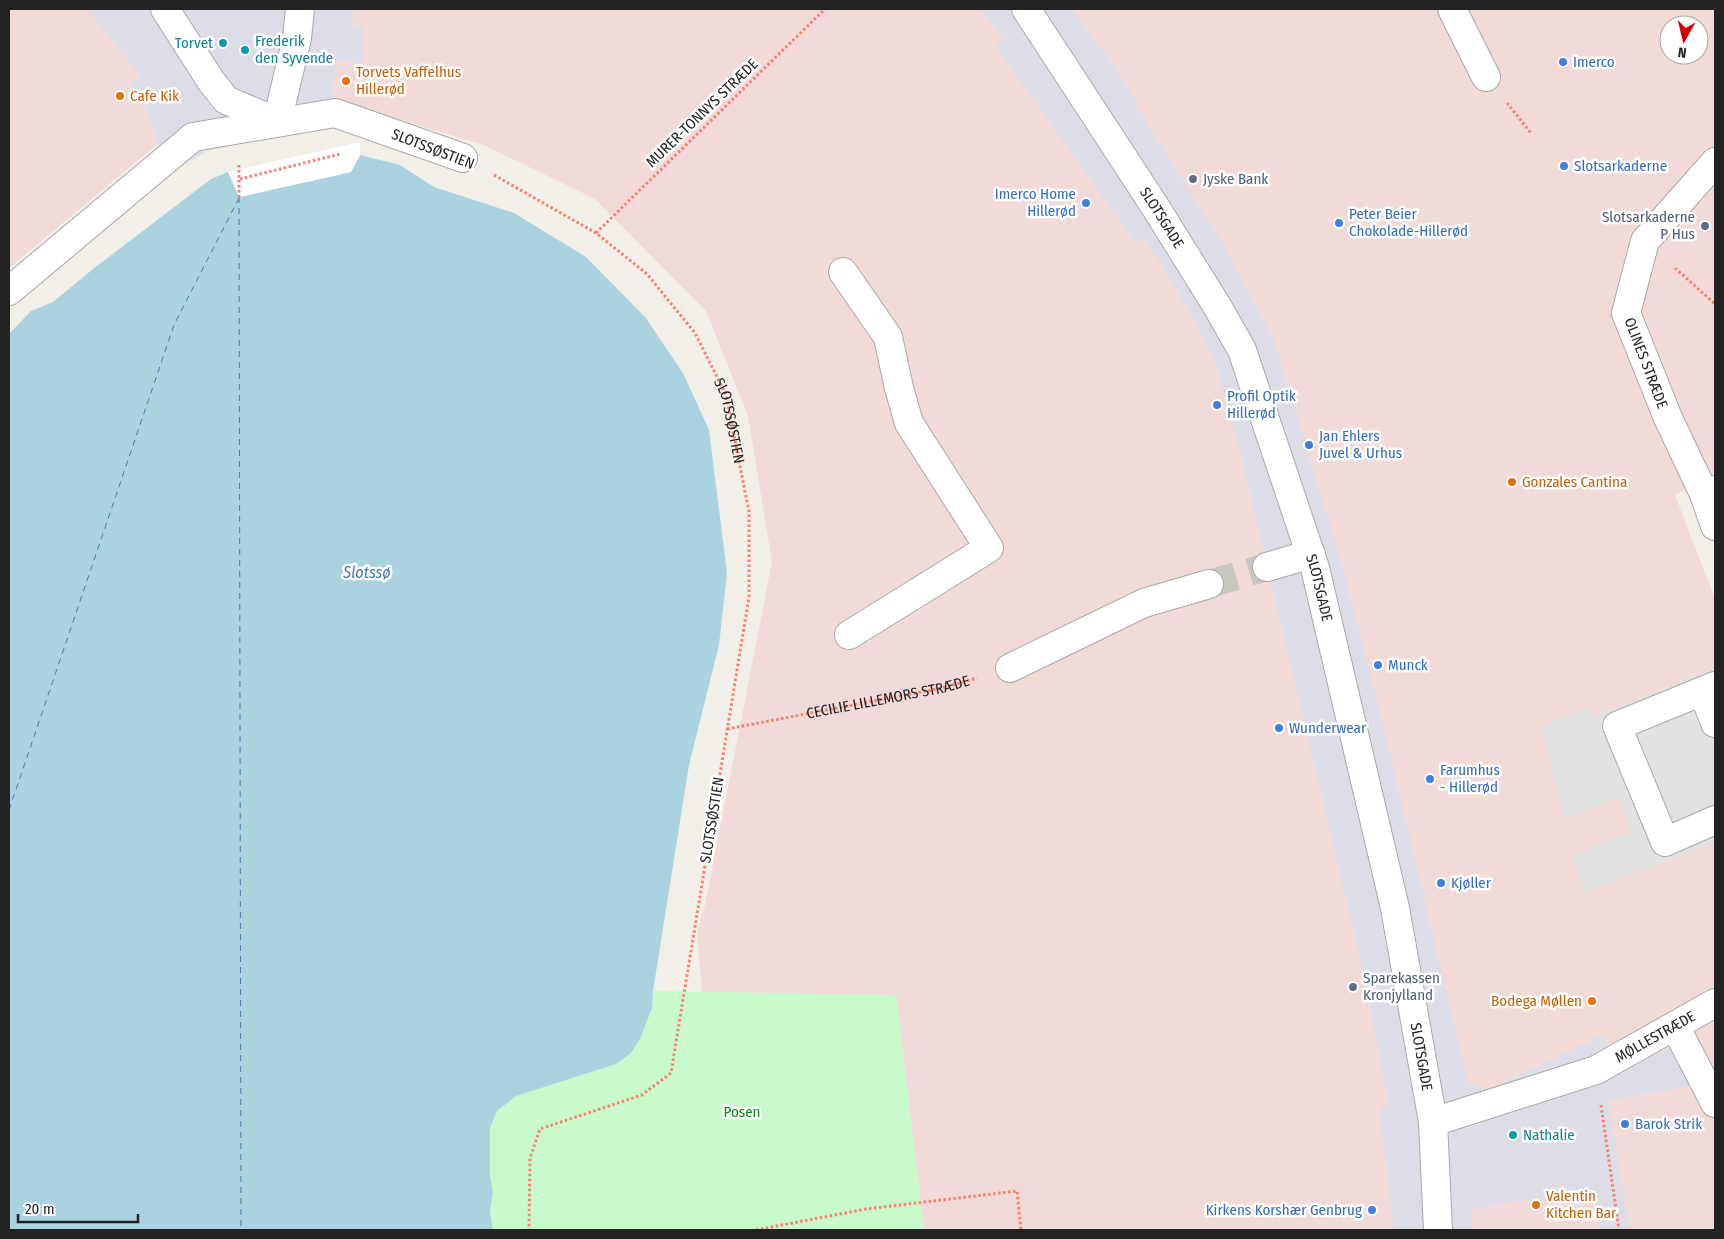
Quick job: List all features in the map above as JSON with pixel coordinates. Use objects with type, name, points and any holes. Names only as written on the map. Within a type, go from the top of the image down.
[{"type":"street","points":[[166,9],[211,81],[226,100],[277,122],[297,38],[300,9]]},
{"type":"street","name":"SLOTSGADE","points":[[1026,9],[1176,241],[1242,350],[1315,568],[1395,908],[1433,1122],[1438,1230]]},
{"type":"street","points":[[1452,9],[1486,77]]},
{"type":"street","name":"SLOTSSØSTIEN","points":[[9,291],[193,137],[335,113],[463,158]]},
{"type":"street","name":"OLINES STRÆDE","points":[[1715,162],[1645,241],[1626,312],[1668,418],[1710,492],[1715,526]]},
{"type":"street","points":[[843,272],[888,337],[898,388],[909,423],[989,548],[849,635]]},
{"type":"street","points":[[1267,567],[1310,554]]},
{"type":"street","points":[[1010,668],[1144,603],[1209,584]]},
{"type":"street","points":[[1715,723],[1709,689],[1618,726],[1665,842],[1715,820]]},
{"type":"street","name":"MØLLESTRÆDE","points":[[1433,1122],[1596,1070],[1715,1003]]},
{"type":"street","points":[[1675,1026],[1715,1103]]},
{"type":"path","name":"MURER-TONNYS STRÆDE","points":[[596,233],[825,9]]},
{"type":"path","points":[[240,179],[341,154]]},
{"type":"path","name":"SLOTSSØSTIEN","points":[[463,158],[596,233],[647,274],[695,334],[726,396],[749,512],[749,597],[671,1073],[642,1095],[540,1129],[530,1158],[529,1230]]},
{"type":"path","points":[[1645,241],[1715,304]]},
{"type":"path","name":"CECILIE LILLEMORS STRÆDE","points":[[727,728],[942,688],[1010,668]]},
{"type":"path","points":[[1596,1070],[1620,1230]]},
{"type":"path","points":[[756,1230],[866,1209],[1017,1191],[1022,1230]]},
{"type":"shaded area","points":[[9,9],[1715,9],[1715,473],[1675,495],[1715,599],[1715,1230],[924,1230],[896,995],[702,993],[697,930],[705,905],[772,562],[748,416],[706,311],[595,199],[484,145],[331,99],[161,141],[9,268]]},
{"type":"shaded area","name":"Torvet","points":[[87,9],[353,9],[352,26],[364,27],[362,63],[336,61],[333,98],[327,121],[207,151],[175,170],[157,143],[146,108],[130,86],[140,76]]},
{"type":"shaded area","points":[[979,9],[1072,9],[1102,47],[1138,104],[1136,106],[1225,247],[1273,337],[1344,571],[1385,732],[1468,1083],[1487,1091],[1602,1035],[1624,1069],[1676,1046],[1694,1085],[1608,1101],[1630,1230],[1599,1230],[1592,1189],[1472,1209],[1472,1230],[1394,1230],[1379,1108],[1389,1105],[1360,958],[1241,456],[1216,365],[1178,292],[1144,238],[1136,244],[995,46],[1004,39]]},
{"type":"shaded area","points":[[1715,668],[1715,842],[1585,892],[1572,856],[1631,832],[1618,798],[1564,819],[1541,726],[1590,707],[1594,717]]},
{"type":"green space","name":"Posen","points":[[653,991],[896,995],[924,1230],[493,1230],[490,1211],[493,1192],[490,1175],[490,1128],[497,1111],[516,1096],[616,1064],[652,1008]]},
{"type":"water","name":"Slotssø","points":[[360,155],[400,165],[434,187],[514,213],[586,257],[645,317],[683,373],[709,430],[727,573],[719,645],[689,765],[653,991],[652,1008],[640,1039],[631,1053],[616,1064],[516,1096],[497,1111],[490,1128],[490,1175],[493,1192],[490,1211],[493,1230],[9,1230],[9,334],[31,311],[53,302],[211,179],[228,172],[240,197],[351,172]]},
{"type":"pier","points":[[360,142],[360,155],[351,172],[239,197],[228,172]]},
{"type":"ferry route","points":[[239,197],[241,1230]]},
{"type":"ferry route","points":[[9,810],[174,325],[239,198]]},
{"type":"tunnel","points":[[1209,584],[1267,567]]},
{"type":"place","name":"Torvet","points":[[223,43]]},
{"type":"place","name":"Frederik den Syvende","points":[[245,50]]},
{"type":"place","name":"Imerco","points":[[1563,62]]},
{"type":"place","name":"Torvets Vaffelhus Hillerød","points":[[346,81]]},
{"type":"place","name":"Cafe Kik","points":[[120,96]]},
{"type":"place","name":"Slotsarkaderne","points":[[1564,166]]},
{"type":"place","name":"Jyske Bank","points":[[1193,179]]},
{"type":"place","name":"Imerco Home Hillerød","points":[[1086,203]]},
{"type":"place","name":"Peter Beier Chokolade-Hillerød","points":[[1339,223]]},
{"type":"place","name":"Slotsarkaderne P Hus","points":[[1705,226]]},
{"type":"place","name":"Profil Optik Hillerød","points":[[1217,405]]},
{"type":"place","name":"Jan Ehlers Juvel & Urhus","points":[[1309,445]]},
{"type":"place","name":"Gonzales Cantina","points":[[1512,482]]},
{"type":"place","name":"Munck","points":[[1378,665]]},
{"type":"place","name":"Wunderwear","points":[[1279,728]]},
{"type":"place","name":"Farumhus - Hillerød","points":[[1430,779]]},
{"type":"place","name":"Kjøller","points":[[1441,883]]},
{"type":"place","name":"Sparekassen Kronjylland","points":[[1353,987]]},
{"type":"place","name":"Bodega Møllen","points":[[1592,1001]]},
{"type":"place","name":"Barok Strik","points":[[1625,1124]]},
{"type":"place","name":"Nathalie","points":[[1513,1135]]},
{"type":"place","name":"Valentin Kitchen Bar","points":[[1536,1205]]},
{"type":"place","name":"Kirkens Korshær Genbrug","points":[[1372,1210]]}]
